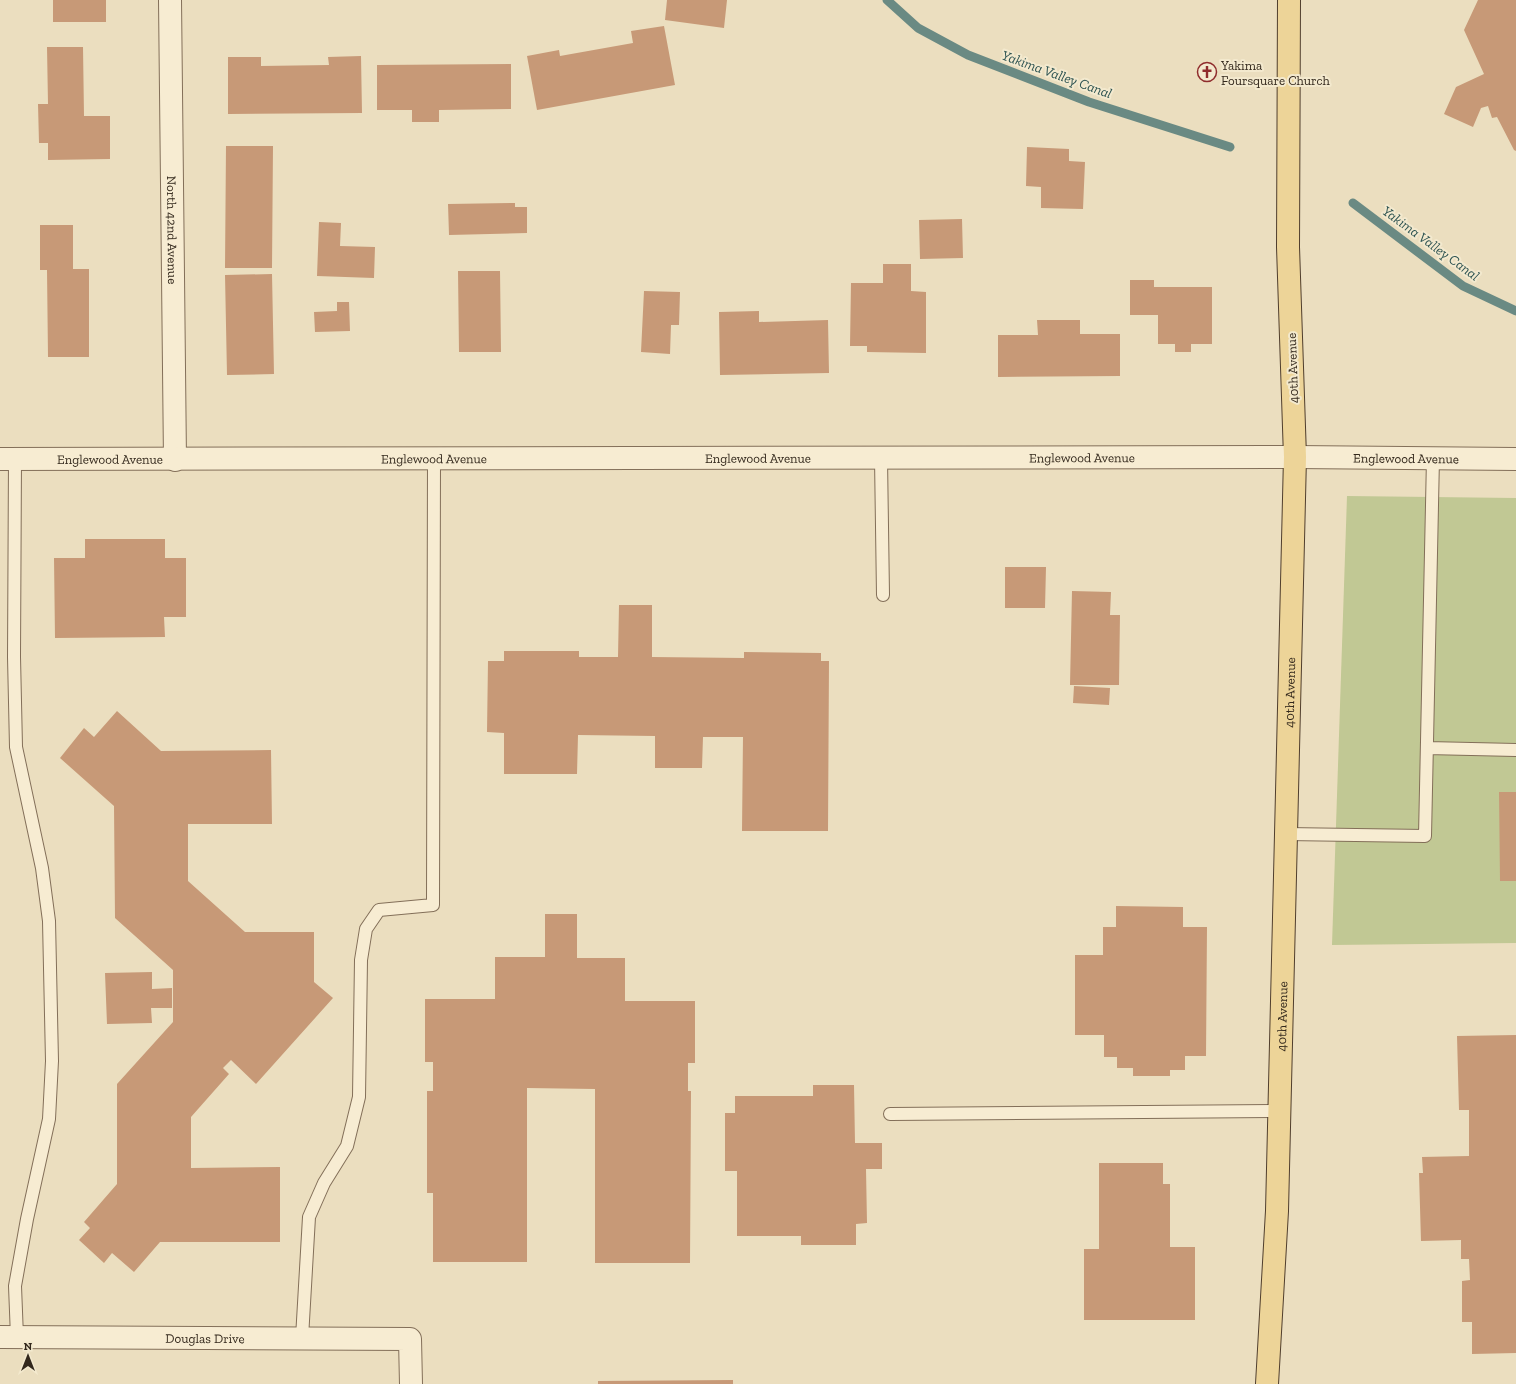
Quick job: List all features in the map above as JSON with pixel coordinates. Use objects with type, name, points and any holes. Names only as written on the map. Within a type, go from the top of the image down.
[{"type":"main road","name":"40th Avenue","points":[[1266,1384],[1277,1210],[1295,458],[1288,247],[1288,0]]},
{"type":"street","name":"North 42nd Avenue","points":[[170,0],[175,460]]},
{"type":"street","name":"Englewood Avenue","points":[[8,459],[1516,459]]},
{"type":"street","name":"Douglas Drive","points":[[8,1337],[410,1339],[411,1384]]},
{"type":"lane","points":[[881,458],[883,596]]},
{"type":"lane","points":[[1286,834],[1425,836],[1433,458]]},
{"type":"lane","points":[[8,459],[16,747],[42,868],[49,921],[52,1061],[49,1119],[27,1219],[8,1337]]},
{"type":"lane","points":[[302,1338],[309,1217],[324,1183],[347,1146],[359,1097],[361,960],[366,929],[379,910],[433,905],[434,460]]},
{"type":"lane","points":[[1427,748],[1516,750]]},
{"type":"lane","points":[[890,1114],[1280,1112]]},
{"type":"green space","points":[[1347,496],[1516,498],[1516,943],[1332,945]]},
{"type":"building","points":[[53,0],[106,0],[106,22],[53,22]]},
{"type":"building","points":[[667,0],[727,0],[724,28],[665,20]]},
{"type":"building","points":[[1478,0],[1516,0],[1516,151],[1514,150],[1497,117],[1492,118],[1488,106],[1481,108],[1473,127],[1444,114],[1456,87],[1484,74],[1464,30]]},
{"type":"building","points":[[664,26],[675,85],[537,110],[527,56],[559,50],[560,56],[633,43],[631,31]]},
{"type":"building","points":[[47,47],[83,47],[84,116],[110,116],[110,159],[48,160],[48,143],[39,143],[38,104],[48,104]]},
{"type":"building","points":[[361,56],[362,113],[228,114],[228,57],[261,57],[261,66],[329,65],[328,57]]},
{"type":"building","points":[[511,64],[511,109],[439,110],[439,122],[412,122],[412,110],[377,110],[377,65]]},
{"type":"building","points":[[226,146],[273,146],[272,268],[225,268]]},
{"type":"building","points":[[1027,147],[1069,149],[1069,161],[1085,162],[1083,209],[1041,208],[1041,187],[1026,186]]},
{"type":"building","points":[[515,203],[515,207],[527,207],[527,233],[449,235],[448,204]]},
{"type":"building","points":[[962,219],[963,258],[920,259],[919,220]]},
{"type":"building","points":[[319,222],[341,223],[340,246],[375,247],[374,278],[317,276]]},
{"type":"building","points":[[40,225],[73,225],[73,269],[89,269],[89,357],[48,357],[47,270],[40,270]]},
{"type":"building","points":[[883,264],[911,264],[911,291],[926,292],[926,353],[867,352],[867,346],[850,346],[851,283],[883,283]]},
{"type":"building","points":[[458,271],[500,271],[501,352],[459,352]]},
{"type":"building","points":[[272,274],[274,374],[227,375],[225,275]]},
{"type":"building","points":[[1130,280],[1154,280],[1154,287],[1212,287],[1212,344],[1191,344],[1191,352],[1175,352],[1175,344],[1158,344],[1158,315],[1130,315]]},
{"type":"building","points":[[644,291],[680,292],[679,325],[671,325],[670,354],[641,352]]},
{"type":"building","points":[[337,302],[349,302],[350,331],[315,332],[314,312],[337,311]]},
{"type":"building","points":[[759,311],[759,322],[828,320],[829,373],[720,375],[719,312]]},
{"type":"building","points":[[1037,320],[1080,320],[1080,334],[1120,334],[1120,376],[998,377],[998,335],[1038,335]]},
{"type":"building","points":[[85,539],[165,539],[165,558],[186,558],[186,617],[164,617],[165,637],[55,638],[54,558],[85,558]]},
{"type":"building","points":[[1005,567],[1046,567],[1045,608],[1005,608]]},
{"type":"building","points":[[1072,591],[1111,592],[1110,615],[1120,615],[1119,685],[1070,685]]},
{"type":"building","points":[[619,605],[652,605],[652,657],[744,658],[744,652],[821,653],[821,661],[829,661],[828,831],[742,831],[743,737],[703,737],[702,768],[655,768],[655,736],[578,735],[577,774],[504,774],[504,733],[487,732],[488,661],[504,661],[504,651],[579,651],[579,657],[618,657]]},
{"type":"building","points":[[1074,686],[1110,688],[1109,705],[1073,703]]},
{"type":"building","points":[[117,711],[161,751],[271,750],[272,824],[188,824],[188,881],[245,932],[314,932],[314,982],[333,998],[256,1084],[231,1060],[223,1068],[229,1074],[191,1117],[191,1168],[280,1167],[280,1242],[160,1242],[134,1272],[112,1253],[104,1263],[79,1240],[90,1228],[84,1222],[117,1184],[117,1084],[173,1022],[173,970],[115,918],[114,806],[60,758],[84,728],[94,737]]},
{"type":"building","points":[[1499,792],[1516,792],[1516,881],[1500,881]]},
{"type":"building","points":[[1116,906],[1183,907],[1183,927],[1207,927],[1206,1056],[1185,1056],[1185,1070],[1170,1070],[1170,1076],[1133,1076],[1133,1068],[1117,1068],[1117,1057],[1104,1057],[1104,1035],[1075,1035],[1075,955],[1103,955],[1103,927],[1116,927]]},
{"type":"building","points":[[545,914],[577,914],[577,958],[625,958],[625,1001],[695,1001],[695,1063],[688,1063],[688,1091],[691,1091],[690,1263],[595,1263],[595,1089],[527,1088],[527,1262],[433,1262],[433,1193],[427,1193],[427,1091],[433,1091],[433,1062],[425,1062],[425,999],[495,999],[495,957],[545,957]]},
{"type":"building","points":[[152,972],[152,989],[172,988],[172,1008],[151,1008],[152,1023],[107,1024],[105,973]]},
{"type":"building","points":[[1516,1035],[1516,1353],[1472,1354],[1472,1322],[1462,1322],[1462,1281],[1470,1280],[1469,1259],[1461,1259],[1461,1240],[1421,1241],[1419,1173],[1423,1173],[1422,1157],[1469,1156],[1469,1110],[1459,1110],[1457,1036]]},
{"type":"building","points":[[813,1085],[854,1085],[855,1143],[882,1143],[882,1169],[866,1169],[867,1223],[856,1224],[856,1245],[801,1245],[801,1236],[737,1236],[737,1171],[725,1171],[725,1113],[735,1113],[735,1096],[813,1096]]},
{"type":"building","points":[[1099,1163],[1163,1163],[1163,1184],[1170,1184],[1170,1247],[1195,1247],[1195,1320],[1084,1320],[1084,1249],[1099,1249]]},
{"type":"building","points":[[733,1380],[733,1384],[598,1384],[598,1381]]},
{"type":"waterway","name":"Yakima Valley Canal","points":[[887,0],[918,28],[968,55],[1089,102],[1230,147]]},
{"type":"waterway","name":"Yakima Valley Canal","points":[[1353,203],[1463,286],[1516,311]]},
{"type":"place","name":"Yakima Foursquare Church","points":[[1207,72]]}]
